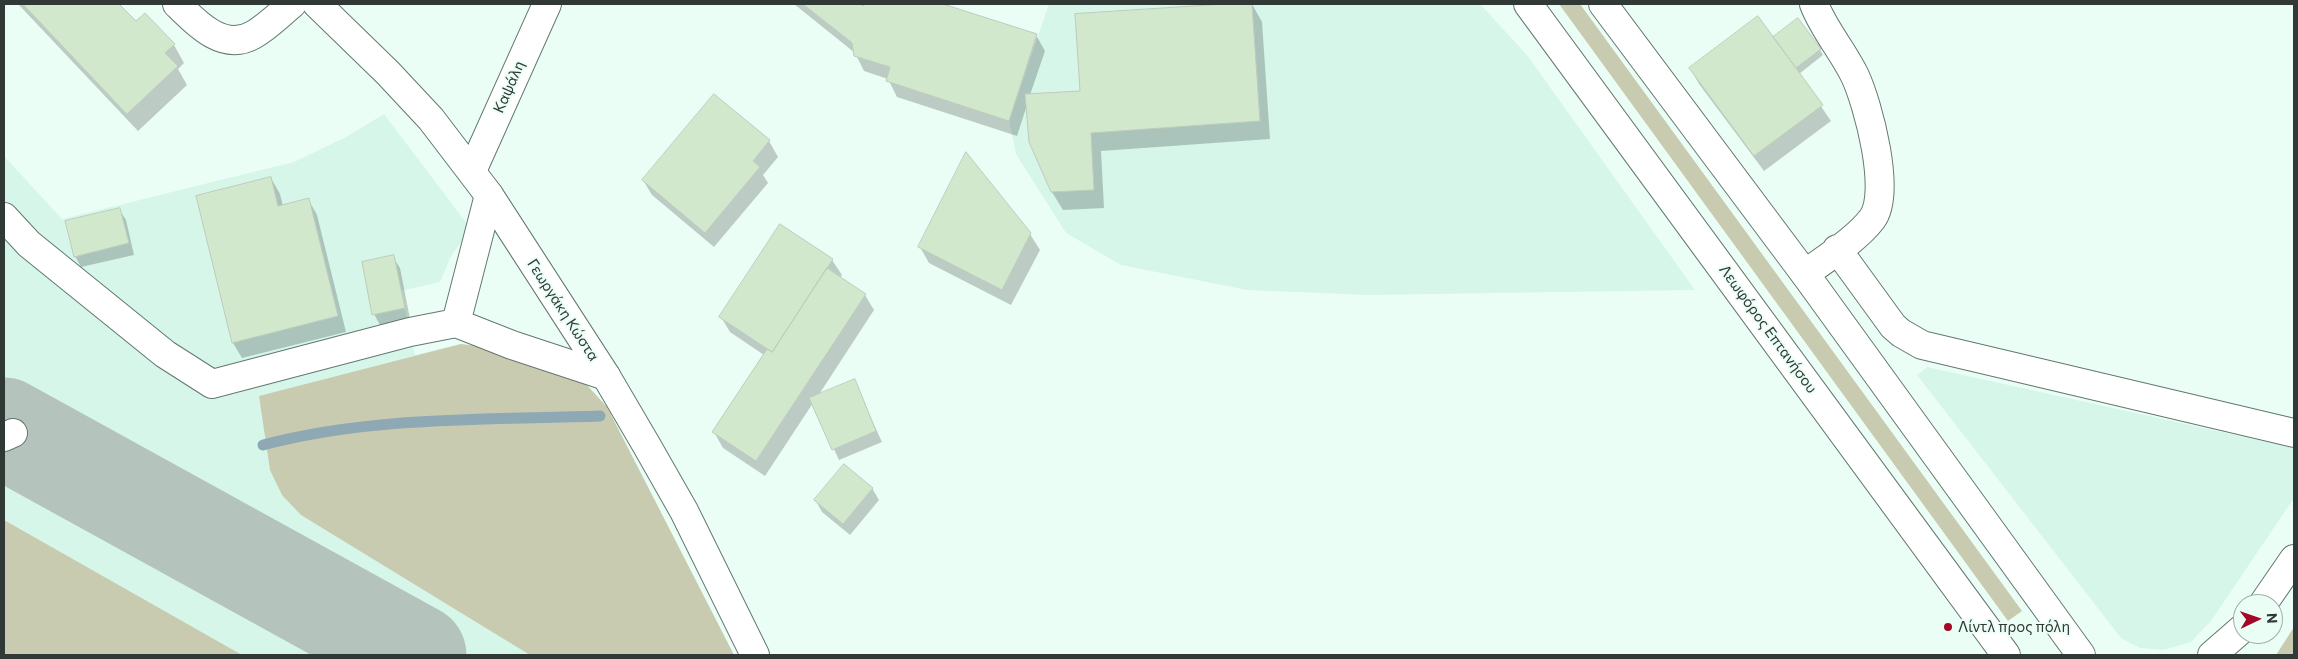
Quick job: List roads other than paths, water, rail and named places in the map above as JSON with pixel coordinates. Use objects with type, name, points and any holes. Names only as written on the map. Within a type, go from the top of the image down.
[{"type":"main road","points":[[177,4],[196,23],[219,38],[236,40],[252,35],[292,4]]},
{"type":"main road","name":"Γεωργάκη Κώστα","points":[[318,4],[431,120],[489,194],[606,376],[684,511],[754,655]]},
{"type":"main road","name":"Καψάλη","points":[[472,171],[547,4]]},
{"type":"main road","name":"Λεωφόρος Επτανήσου","points":[[1528,4],[2006,655]]},
{"type":"main road","points":[[1603,4],[1805,274],[2081,655]]},
{"type":"main road","points":[[1805,274],[1873,218],[1878,209],[1880,197],[1874,139],[1862,91],[1847,60],[1827,31],[1814,4]]},
{"type":"main road","points":[[456,323],[489,194]]},
{"type":"main road","points":[[4,217],[29,244],[165,354],[212,384],[410,332],[456,323],[512,345],[606,376]]},
{"type":"main road","points":[[1837,249],[1893,326],[1922,345],[2294,432]]},
{"type":"main road","points":[[2271,594],[2294,559]]},
{"type":"main road","points":[[2212,655],[2233,637]]},
{"type":"waterway","points":[[263,445],[304,436],[388,424],[473,419],[600,416]]},
{"type":"place","name":"Λίντλ προς πόλη","points":[[1948,627]]}]
